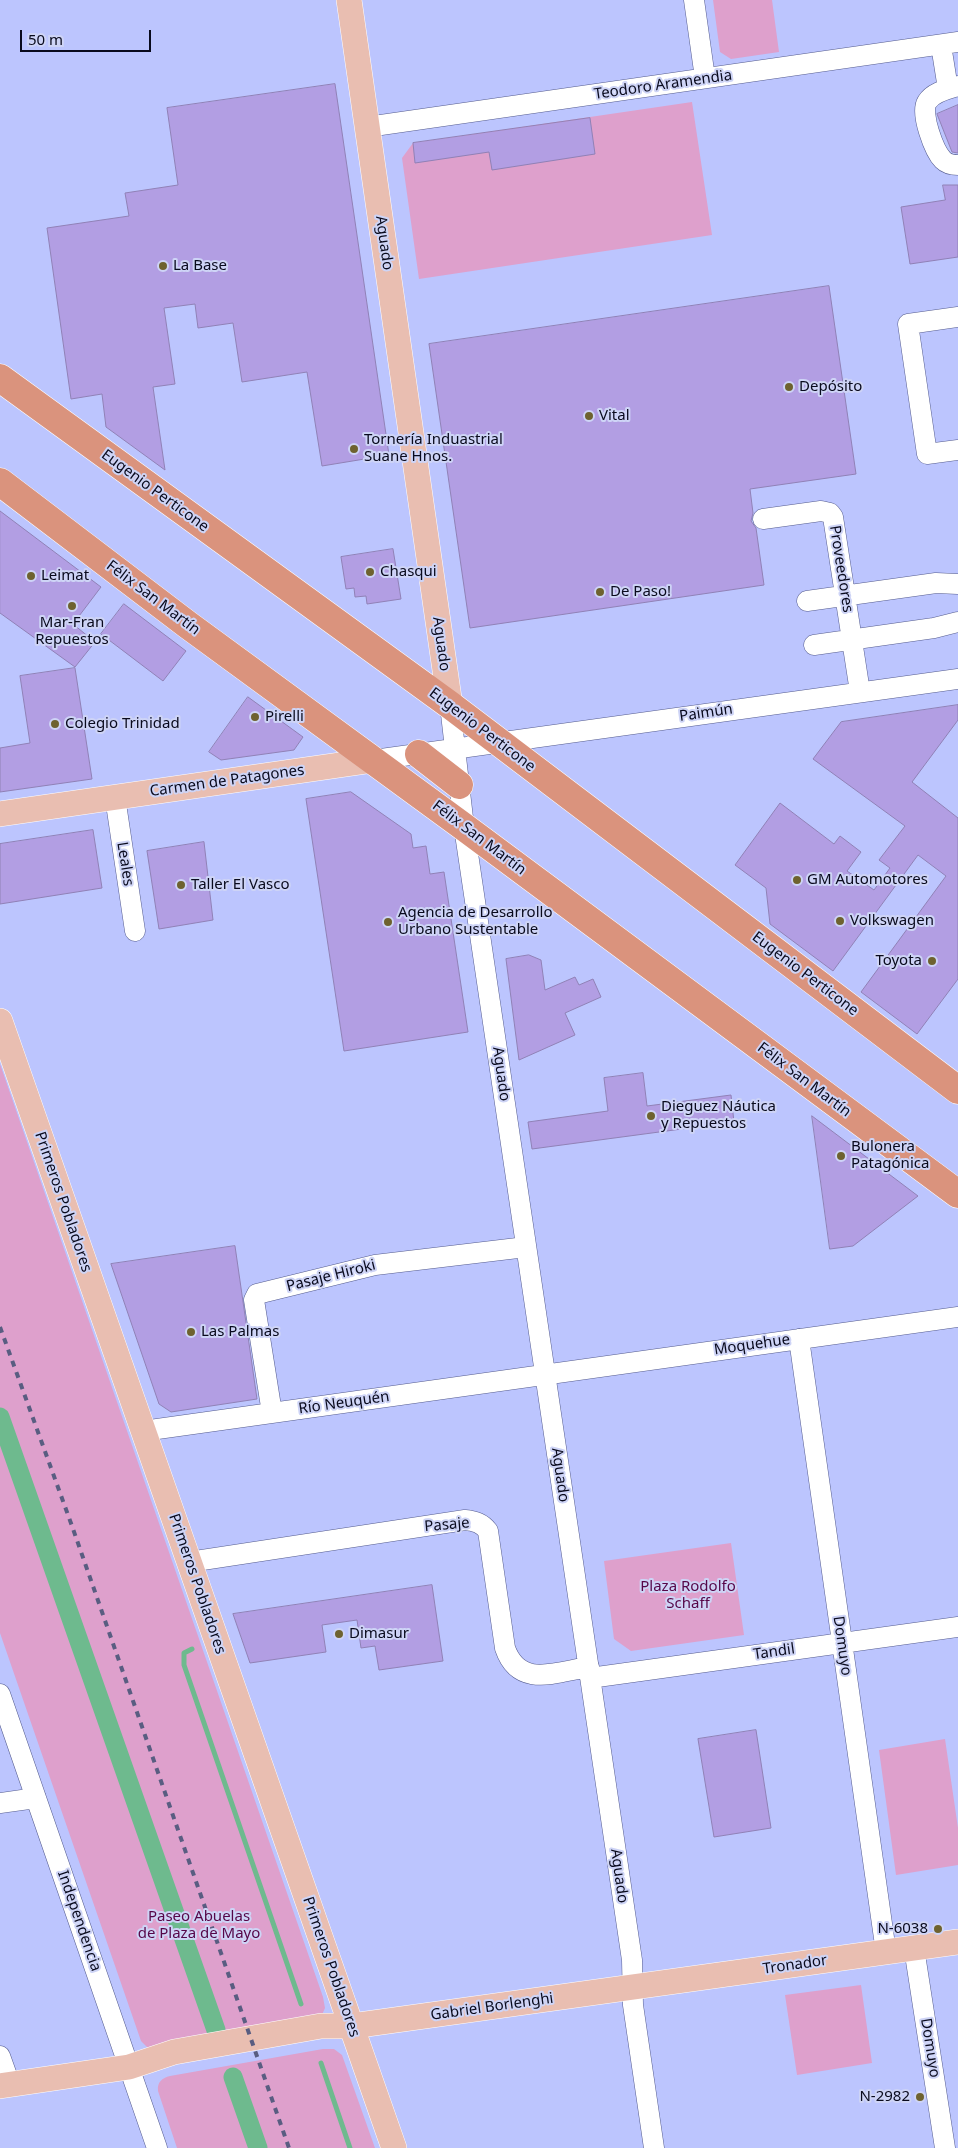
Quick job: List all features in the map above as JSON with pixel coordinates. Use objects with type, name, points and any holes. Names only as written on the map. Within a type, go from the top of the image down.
[{"type":"highway","name":"Eugenio Perticone","points":[[0,378],[450,706],[958,1090]]},
{"type":"highway","name":"Félix San Martín","points":[[0,482],[188,625],[374,760],[958,1194]]},
{"type":"highway","points":[[419,754],[459,784]]},
{"type":"main road","name":"Aguado","points":[[349,0],[450,706]]},
{"type":"main road","name":"Carmen de Patagones","points":[[0,814],[374,760]]},
{"type":"main road","name":"Primeros Pobladores","points":[[0,1021],[394,2148]]},
{"type":"main road","name":"Tronador","points":[[632,1987],[958,1942]]},
{"type":"main road","name":"Gabriel Borlenghi","points":[[5,2085],[129,2067],[174,2052],[321,2026],[352,2026],[632,1987]]},
{"type":"street","points":[[694,0],[705,78]]},
{"type":"street","name":"Teodoro Aramendia","points":[[367,127],[950,43]]},
{"type":"street","points":[[950,43],[953,88],[936,94],[927,101],[924,117],[939,155],[948,163],[958,165]]},
{"type":"street","points":[[958,317],[908,324],[927,454],[958,450]]},
{"type":"street","name":"Proveedores","points":[[763,519],[821,511],[830,513],[834,521],[860,692]]},
{"type":"street","points":[[807,601],[936,583],[958,584]]},
{"type":"street","points":[[814,645],[954,625],[958,622]]},
{"type":"street","name":"Paimún","points":[[454,749],[958,678]]},
{"type":"street","name":"Aguado","points":[[450,706],[464,827],[632,1960],[633,2013],[654,2148]]},
{"type":"street","name":"Carmen de Patagones","points":[[374,760],[454,749]]},
{"type":"street","name":"Leales","points":[[115,797],[135,931]]},
{"type":"street","name":"Pasaje Hiroki","points":[[272,1413],[254,1300],[257,1294],[375,1265],[526,1247]]},
{"type":"street","name":"Moquehue","points":[[546,1374],[958,1317]]},
{"type":"street","name":"Domuyo","points":[[799,1339],[886,1952]]},
{"type":"street","name":"Río Neuquén","points":[[143,1432],[546,1374]]},
{"type":"street","name":"Pasaje","points":[[189,1562],[465,1520],[472,1521],[484,1526],[488,1531],[504,1648],[514,1665],[519,1671],[535,1675],[589,1672]]},
{"type":"street","name":"Tandil","points":[[589,1672],[842,1643],[958,1626]]},
{"type":"street","name":"Independencia","points":[[0,1694],[157,2148]]},
{"type":"street","points":[[0,1803],[36,1798]]},
{"type":"street","name":"Domuyo","points":[[914,1948],[947,2147]]},
{"type":"street","points":[[0,2056],[5,2085]]},
{"type":"green space","points":[[713,0],[772,0],[779,52],[731,59],[720,52]]},
{"type":"green space","points":[[692,102],[712,235],[419,279],[402,158],[413,143]]},
{"type":"green space","name":"Paseo Abuelas de Plaza de Mayo","points":[[0,1064],[323,1997],[325,2008],[321,2017],[148,2048],[141,2041],[0,1633]]},
{"type":"green space","name":"Plaza Rodolfo Schaff","points":[[731,1543],[744,1635],[631,1651],[614,1639],[604,1561]]},
{"type":"green space","points":[[945,1739],[958,1828],[958,1865],[896,1875],[879,1750]]},
{"type":"green space","points":[[861,1985],[872,2063],[797,2075],[785,1995]]},
{"type":"green space","points":[[323,2049],[334,2049],[342,2055],[375,2148],[177,2148],[158,2091],[158,2085],[162,2079]]},
{"type":"building","points":[[335,84],[389,455],[322,466],[307,372],[242,382],[233,323],[198,328],[195,304],[164,308],[175,384],[153,387],[165,470],[106,427],[102,394],[71,399],[47,228],[129,216],[125,193],[178,185],[167,108]]},
{"type":"building","points":[[958,105],[958,153],[952,152],[937,114]]},
{"type":"building","points":[[590,118],[595,154],[492,170],[489,152],[415,163],[413,143]]},
{"type":"building","points":[[943,185],[958,185],[958,257],[910,264],[901,207],[945,200]]},
{"type":"building","name":"Vital","points":[[829,286],[856,474],[750,489],[753,513],[751,521],[756,528],[764,585],[470,628],[429,344]]},
{"type":"building","points":[[0,511],[101,587],[73,624],[95,642],[75,667],[0,613]]},
{"type":"building","name":"Chasqui","points":[[393,549],[401,599],[367,604],[366,596],[355,597],[354,588],[346,589],[341,557]]},
{"type":"building","points":[[124,604],[186,651],[163,681],[101,634]]},
{"type":"building","name":"Colegio Trinidad","points":[[75,668],[92,779],[0,792],[0,748],[30,743],[20,676]]},
{"type":"building","name":"Pirelli","points":[[248,697],[303,737],[294,750],[221,760],[209,752]]},
{"type":"building","points":[[958,705],[958,720],[912,782],[958,818],[958,979],[917,1034],[861,992],[946,876],[918,855],[833,971],[770,924],[766,888],[735,865],[780,803],[834,844],[840,836],[861,852],[847,871],[874,890],[890,868],[879,860],[905,826],[813,759],[841,722]]},
{"type":"building","points":[[351,792],[411,834],[413,848],[426,846],[430,874],[444,872],[468,1032],[344,1051],[306,799]]},
{"type":"building","points":[[93,830],[102,888],[0,904],[0,844]]},
{"type":"building","name":"Taller El Vasco","points":[[204,842],[213,920],[159,929],[147,851]]},
{"type":"building","points":[[529,955],[541,960],[545,990],[575,977],[579,985],[593,979],[601,997],[565,1013],[575,1035],[519,1060],[506,959]]},
{"type":"building","name":"Dieguez Náutica y Repuestos","points":[[643,1073],[647,1106],[731,1095],[734,1122],[532,1149],[528,1122],[608,1111],[604,1078]]},
{"type":"building","name":"Bulonera Patagónica","points":[[812,1116],[918,1196],[853,1246],[830,1249]]},
{"type":"building","name":"Las Palmas","points":[[235,1246],[257,1399],[171,1412],[159,1404],[111,1264]]},
{"type":"building","name":"Dimasur","points":[[432,1585],[443,1661],[379,1670],[375,1646],[361,1648],[357,1620],[322,1625],[326,1652],[250,1663],[233,1614]]},
{"type":"building","points":[[756,1730],[771,1828],[714,1837],[698,1739]]},
{"type":"waterway","points":[[0,1417],[216,2030]]},
{"type":"waterway","points":[[192,1649],[184,1653],[184,1665],[301,2004]]},
{"type":"waterway","points":[[321,2063],[350,2148]]},
{"type":"waterway","points":[[233,2077],[258,2148]]},
{"type":"railway","points":[[0,1327],[72,1526],[289,2148]]},
{"type":"place","name":"La Base","points":[[163,266]]},
{"type":"place","name":"Depósito","points":[[789,387]]},
{"type":"place","name":"Vital","points":[[589,416]]},
{"type":"place","name":"Tornería Induastrial Suane Hnos.","points":[[354,449]]},
{"type":"place","name":"Chasqui","points":[[370,572]]},
{"type":"place","name":"Leimat","points":[[31,576]]},
{"type":"place","name":"De Paso!","points":[[600,592]]},
{"type":"place","name":"Mar-Fran Repuestos","points":[[72,606]]},
{"type":"place","name":"Pirelli","points":[[255,717]]},
{"type":"place","name":"Colegio Trinidad","points":[[55,724]]},
{"type":"place","name":"GM Automotores","points":[[797,880]]},
{"type":"place","name":"Taller El Vasco","points":[[181,885]]},
{"type":"place","name":"Volkswagen","points":[[840,921]]},
{"type":"place","name":"Agencia de Desarrollo Urbano Sustentable","points":[[388,922]]},
{"type":"place","name":"Toyota","points":[[932,961]]},
{"type":"place","name":"Dieguez Náutica y Repuestos","points":[[651,1116]]},
{"type":"place","name":"Bulonera Patagónica","points":[[841,1156]]},
{"type":"place","name":"Las Palmas","points":[[191,1332]]},
{"type":"place","name":"Dimasur","points":[[339,1634]]},
{"type":"place","name":"N-6038","points":[[938,1929]]},
{"type":"place","name":"N-2982","points":[[920,2097]]}]
